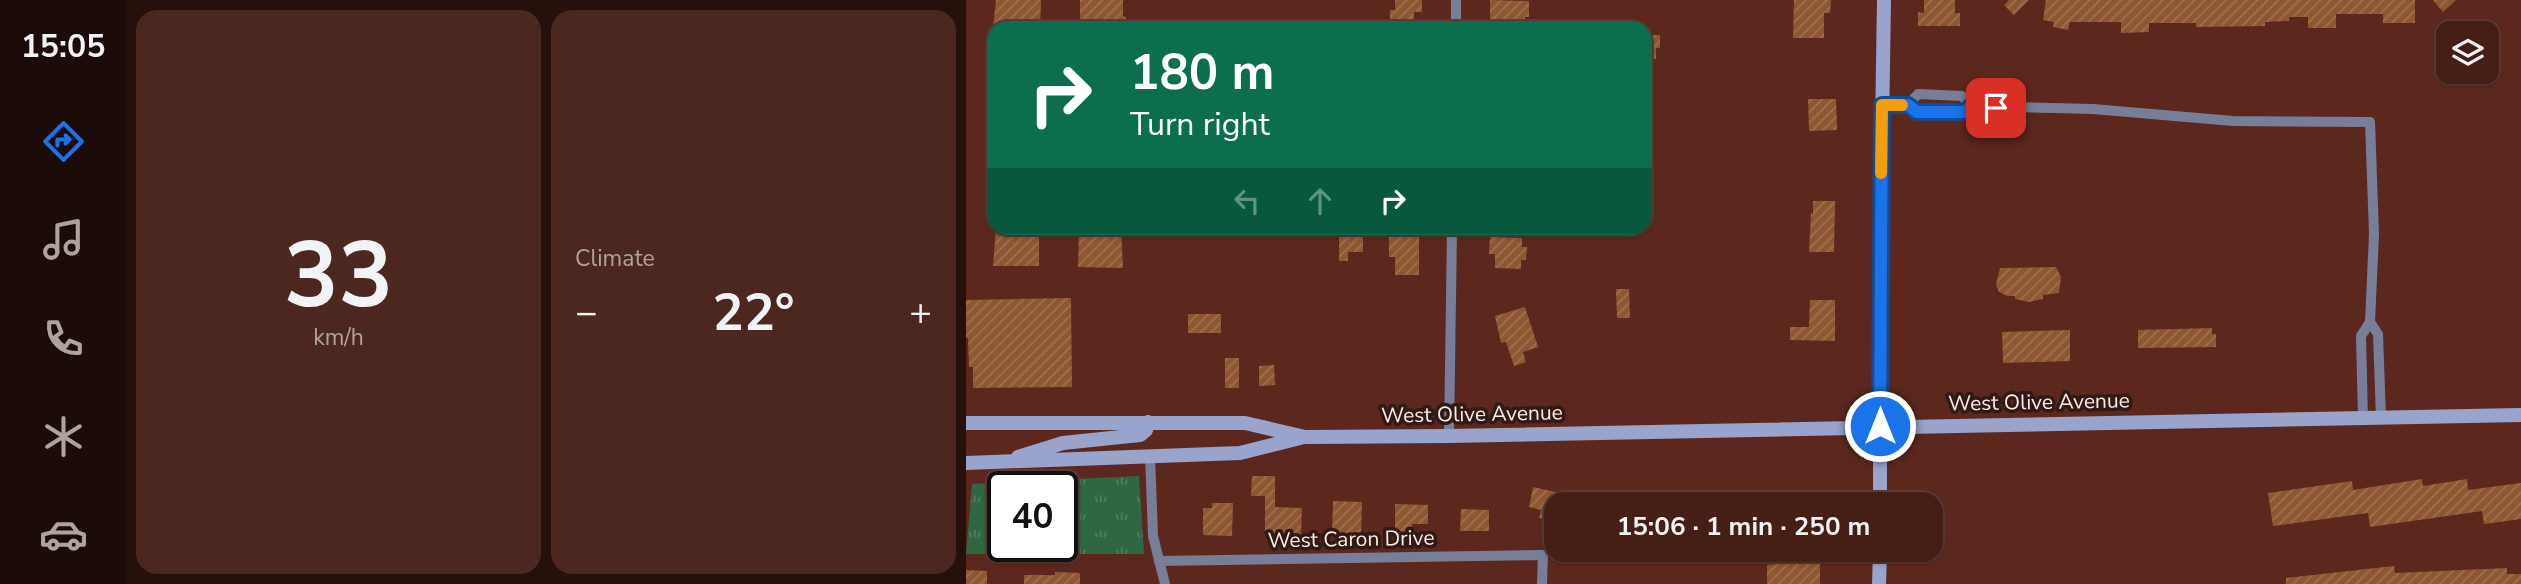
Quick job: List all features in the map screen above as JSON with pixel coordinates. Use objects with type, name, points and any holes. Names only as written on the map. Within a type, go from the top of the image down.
[{"type":"main road","points":[[1880,492],[1884,0]]},
{"type":"main road","name":"West Olive Avenue","points":[[966,463],[1240,453],[1305,437],[2521,415]]},
{"type":"main road","points":[[1007,461],[1063,443],[1140,435],[1146,430],[1148,422]]},
{"type":"main road","name":"West Olive Avenue","points":[[966,423],[1245,423],[1305,437]]},
{"type":"main road","points":[[1879,584],[1880,562]]},
{"type":"street","points":[[1456,0],[1456,21]]},
{"type":"street","points":[[1908,105],[1918,94],[1962,96],[1971,106]]},
{"type":"street","points":[[1882,105],[1908,105],[1917,112],[1965,112],[1971,106],[2092,109],[2233,121],[2371,122],[2374,234],[2370,322],[2361,336],[2362,419]]},
{"type":"street","points":[[1449,436],[1452,235]]},
{"type":"street","points":[[2370,322],[2378,334],[2381,418]]},
{"type":"street","points":[[1150,456],[1153,536],[1165,584]]},
{"type":"street","name":"West Caron Drive","points":[[1159,561],[1543,555],[1542,584]]},
{"type":"green space","points":[[1139,476],[1144,554],[1078,554],[1078,479]]},
{"type":"green space","points":[[987,483],[987,554],[966,554],[972,484]]},
{"type":"building","points":[[996,0],[1041,0],[1040,21],[994,21]]},
{"type":"building","points":[[1080,0],[1123,0],[1126,21],[1080,21]]},
{"type":"building","points":[[1395,0],[1422,0],[1422,12],[1414,12],[1414,21],[1390,21],[1390,10],[1395,10]]},
{"type":"building","points":[[1490,0],[1529,1],[1529,17],[1525,17],[1525,21],[1490,21]]},
{"type":"building","points":[[1794,0],[1831,0],[1830,13],[1824,13],[1824,38],[1793,38]]},
{"type":"building","points":[[1924,0],[1955,0],[1955,13],[1960,13],[1960,26],[1918,26],[1918,12],[1924,13]]},
{"type":"building","points":[[2009,0],[2029,0],[2014,15],[2004,5]]},
{"type":"building","points":[[2046,0],[2415,0],[2415,23],[2383,23],[2383,14],[2336,14],[2336,28],[2308,28],[2308,17],[2289,17],[2289,21],[2265,22],[2265,26],[2196,27],[2196,23],[2149,23],[2149,32],[2121,33],[2121,22],[2070,22],[2068,30],[2053,27],[2054,22],[2043,20]]},
{"type":"building","points":[[2433,0],[2456,0],[2443,12]]},
{"type":"building","points":[[1652,35],[1660,35],[1660,48],[1656,48],[1656,59],[1652,59]]},
{"type":"building","points":[[1808,99],[1836,99],[1837,130],[1809,131]]},
{"type":"building","points":[[1813,201],[1835,201],[1834,252],[1809,252]]},
{"type":"building","points":[[995,235],[1039,235],[1039,266],[993,266]]},
{"type":"building","points":[[1079,235],[1121,235],[1123,268],[1078,267]]},
{"type":"building","points":[[1339,235],[1363,235],[1363,252],[1348,252],[1348,261],[1339,261]]},
{"type":"building","points":[[1389,237],[1419,237],[1419,275],[1395,275],[1395,257],[1389,257]]},
{"type":"building","points":[[1490,237],[1522,238],[1522,247],[1527,247],[1526,260],[1521,260],[1521,269],[1495,268],[1495,254],[1489,254]]},
{"type":"building","points":[[2056,267],[2061,277],[2059,293],[2043,295],[2043,299],[2029,302],[2015,299],[2015,296],[1999,292],[1996,285],[2000,268]]},
{"type":"building","points":[[1616,289],[1629,289],[1630,318],[1617,318]]},
{"type":"building","points":[[1071,298],[1072,387],[973,388],[973,367],[969,367],[966,338],[966,300]]},
{"type":"building","points":[[1810,300],[1835,300],[1835,341],[1790,340],[1790,327],[1809,327]]},
{"type":"building","points":[[1525,307],[1538,347],[1523,352],[1526,362],[1514,366],[1506,342],[1501,343],[1495,316]]},
{"type":"building","points":[[1188,314],[1221,314],[1221,333],[1188,333]]},
{"type":"building","points":[[2212,328],[2212,334],[2216,334],[2216,347],[2138,348],[2138,330]]},
{"type":"building","points":[[2070,330],[2070,361],[2003,363],[2002,332]]},
{"type":"building","points":[[1225,358],[1239,358],[1239,388],[1225,388]]},
{"type":"building","points":[[1274,365],[1275,385],[1259,386],[1259,366]]},
{"type":"building","points":[[1252,476],[1275,476],[1275,507],[1302,508],[1301,535],[1265,534],[1265,496],[1251,496]]},
{"type":"building","points":[[2422,479],[2423,486],[2467,479],[2468,490],[2521,483],[2521,519],[2484,524],[2482,511],[2370,527],[2368,513],[2273,526],[2268,493],[2352,481],[2353,490]]},
{"type":"building","points":[[1533,487],[1556,492],[1544,492],[1544,519],[1539,518],[1541,510],[1529,507]]},
{"type":"building","points":[[1333,501],[1362,502],[1361,534],[1332,533]]},
{"type":"building","points":[[1212,503],[1233,503],[1232,536],[1203,535],[1203,508],[1212,508]]},
{"type":"building","points":[[1395,504],[1428,505],[1428,524],[1412,524],[1412,533],[1395,532]]},
{"type":"building","points":[[1461,509],[1489,510],[1489,531],[1460,531]]},
{"type":"building","points":[[1820,563],[1820,584],[1767,584],[1767,565]]},
{"type":"building","points":[[2394,566],[2395,573],[2507,568],[2507,574],[2521,574],[2521,584],[2286,584],[2286,578]]},
{"type":"building","points":[[966,570],[987,571],[987,584],[966,584]]},
{"type":"building","points":[[1055,572],[1080,573],[1080,584],[1024,584],[1024,575],[1055,575]]},
{"type":"slow traffic","points":[[1881,173],[1882,105],[1902,105]]},
{"type":"route","points":[[1880,426],[1882,105],[1908,105],[1917,112],[1965,112],[1971,106],[1996,108]]}]
